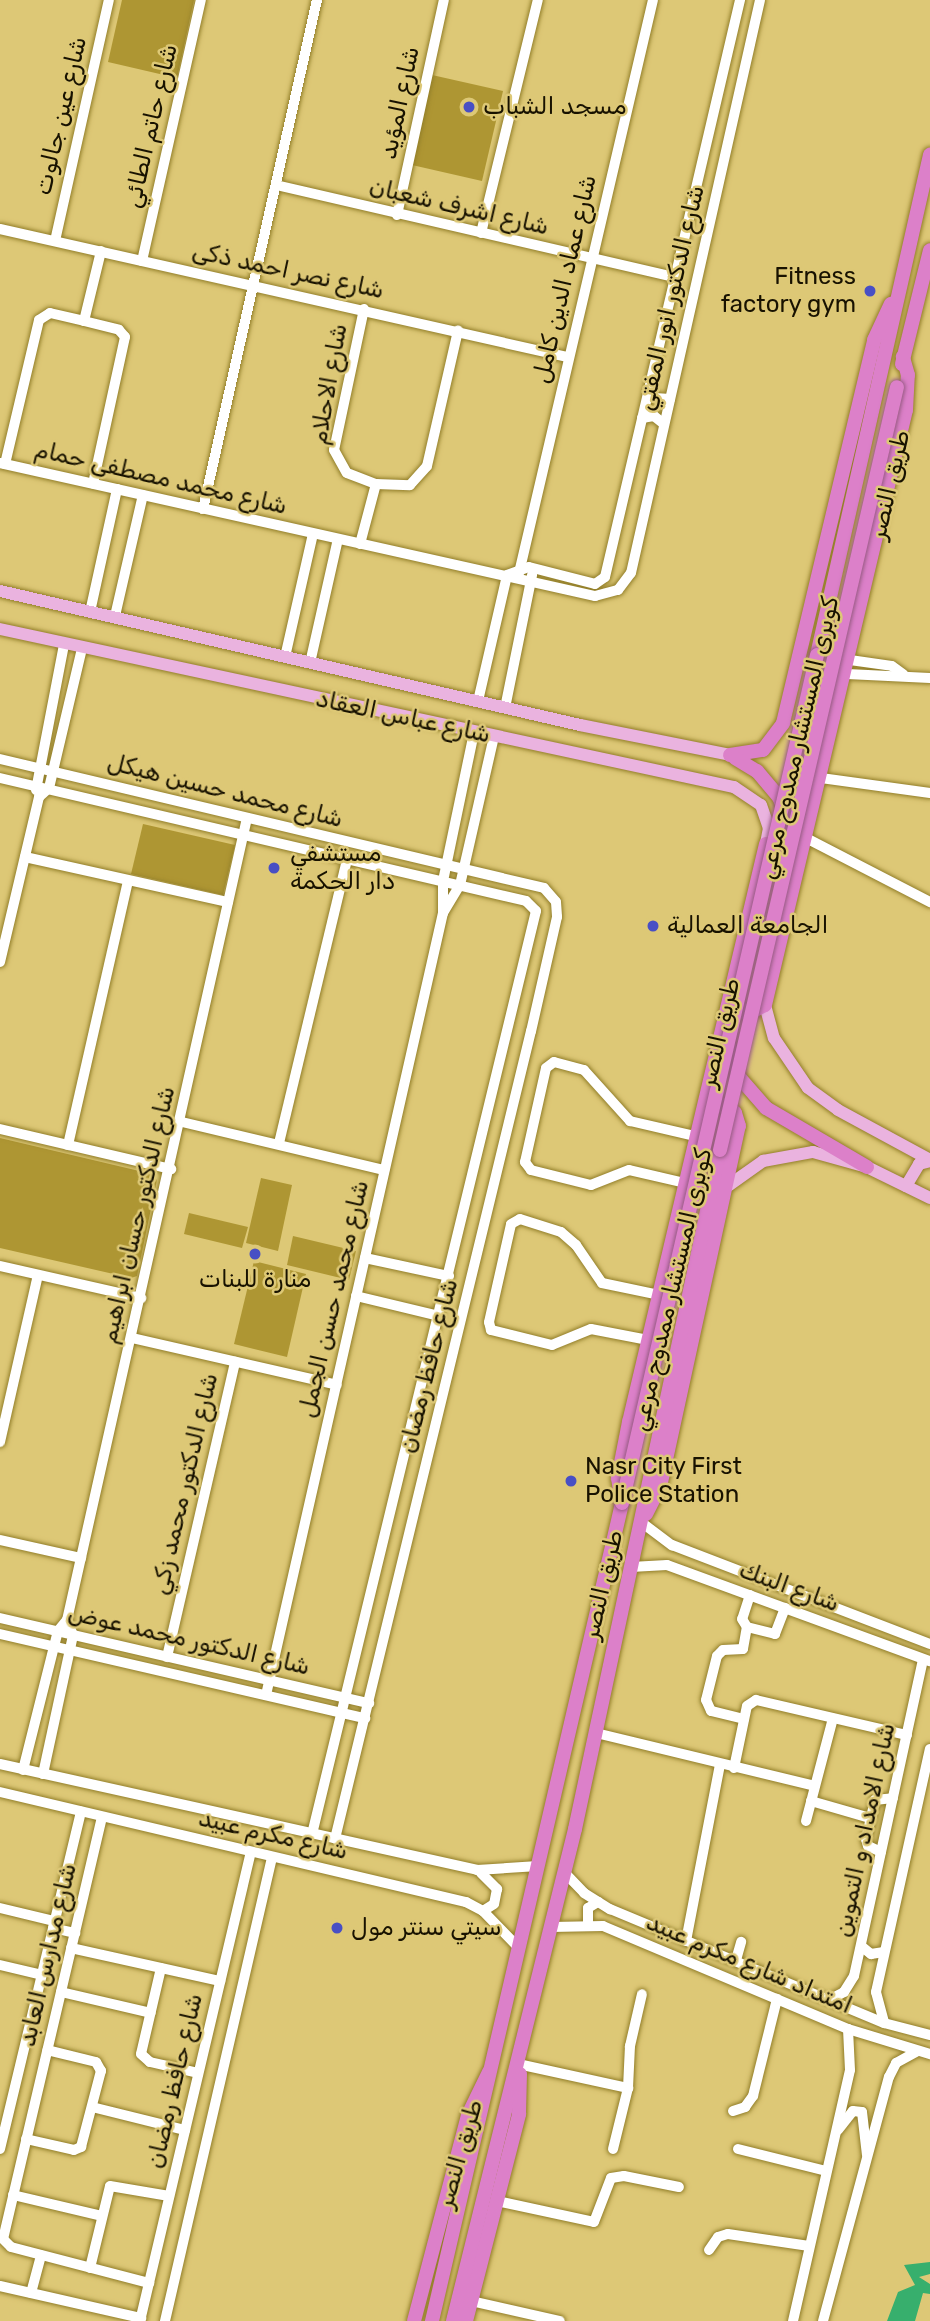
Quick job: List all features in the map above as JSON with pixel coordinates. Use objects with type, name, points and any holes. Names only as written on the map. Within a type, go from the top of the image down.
[{"type":"highway","name":"طريق النصر","points":[[730,755],[763,750],[783,723],[874,340],[896,298],[930,155]]},
{"type":"highway","name":"طريق النصر","points":[[765,1005],[849,667],[906,410],[908,375],[903,357],[930,250]]},
{"type":"highway","name":"كوبرى المستشار ممدوح مرعي","points":[[622,1503],[896,298]]},
{"type":"highway","name":"كوبرى المستشار ممدوح مرعي","points":[[642,1520],[726,1124],[903,357]]},
{"type":"highway","points":[[783,723],[793,734],[806,739],[820,737],[835,723]]},
{"type":"highway","points":[[730,755],[765,779],[784,807],[793,887]]},
{"type":"highway","name":"طريق النصر","points":[[414,2321],[468,2115],[496,2062],[538,1866],[622,1503],[618,1478],[648,1340],[766,844]]},
{"type":"highway","points":[[728,996],[737,1010],[747,1014],[765,1005]]},
{"type":"highway","points":[[728,996],[729,1050],[752,1095],[773,1114],[867,1167]]},
{"type":"highway","name":"طريق النصر","points":[[466,2321],[519,2114],[518,2064],[596,1733],[631,1567],[642,1520],[660,1488],[739,1126],[734,1112],[724,1105],[711,1104],[701,1112]]},
{"type":"highway","points":[[432,2321],[496,2062]]},
{"type":"highway","points":[[453,2321],[518,2064]]},
{"type":"main road","name":"شارع عباس العقاد","points":[[0,591],[505,708],[730,755]]},
{"type":"main road","name":"شارع عباس العقاد","points":[[0,629],[742,789],[765,812],[766,844]]},
{"type":"main road","points":[[765,1005],[782,1054],[808,1088],[838,1110],[930,1160]]},
{"type":"main road","points":[[725,1188],[748,1169],[788,1154],[829,1154],[867,1167],[930,1198]]},
{"type":"main road","points":[[906,1186],[919,1164],[930,1160]]},
{"type":"street","name":"شارع عين جالوت","points":[[55,241],[109,0]]},
{"type":"street","name":"شارع حاتم الطائي","points":[[142,261],[201,0]]},
{"type":"street","points":[[203,509],[317,0]]},
{"type":"street","name":"شارع المؤيد","points":[[397,215],[444,0]]},
{"type":"street","points":[[481,233],[538,0]]},
{"type":"street","name":"شارع عماد الدين كامل","points":[[478,701],[515,573],[653,0]]},
{"type":"street","name":"شارع الدكتور انور المفتي","points":[[605,577],[740,0]]},
{"type":"street","name":"شارع الدكتور انور المفتي","points":[[533,580],[607,595],[622,587],[631,573],[760,0]]},
{"type":"street","name":"شارع اشرف شعبان","points":[[276,186],[675,277]]},
{"type":"street","name":"شارع نصر احمد ذكى","points":[[0,229],[364,309],[567,357]]},
{"type":"street","points":[[84,321],[101,251]]},
{"type":"street","name":"شارع الاحلام","points":[[364,309],[334,450],[347,473],[376,484]]},
{"type":"street","points":[[2,463],[39,320],[50,313],[119,330],[125,337],[93,484]]},
{"type":"street","points":[[360,544],[376,484],[410,485],[423,474],[458,331]]},
{"type":"street","points":[[649,391],[656,398],[670,399]]},
{"type":"street","points":[[642,418],[654,416],[664,424]]},
{"type":"street","name":"شارع محمد مصطفى حمام","points":[[2,463],[360,544],[515,573],[595,584],[605,577]]},
{"type":"street","points":[[90,611],[117,489]]},
{"type":"street","points":[[115,616],[143,495]]},
{"type":"street","name":"شارع محمد مصطفى حمام","points":[[285,657],[313,534]]},
{"type":"street","points":[[310,663],[338,539]]},
{"type":"street","points":[[505,708],[533,580],[515,573]]},
{"type":"street","points":[[39,797],[34,786],[64,644]]},
{"type":"street","points":[[0,962],[39,797],[49,788],[82,648]]},
{"type":"street","points":[[849,667],[887,678],[902,674],[930,678]]},
{"type":"street","name":"شارع محمد حسن الجمل","points":[[266,1695],[443,913],[443,881],[474,732]]},
{"type":"street","name":"شارع محمد حسن الجمل","points":[[443,913],[460,885],[494,737]]},
{"type":"street","name":"شارع محمد حسين هيكل","points":[[0,759],[544,888],[556,902]]},
{"type":"street","name":"شارع محمد حسين هيكل","points":[[0,778],[526,901],[536,911]]},
{"type":"street","points":[[821,778],[930,793]]},
{"type":"street","name":"شارع الدكتور حسان ابراهيم","points":[[23,1770],[58,1631],[67,1620],[182,1122],[247,817]]},
{"type":"street","points":[[806,838],[930,902]]},
{"type":"street","points":[[25,857],[228,902]]},
{"type":"street","points":[[279,1143],[347,859]]},
{"type":"street","points":[[68,1144],[128,881]]},
{"type":"street","name":"شارع حافظ رمضان","points":[[335,1839],[553,935],[556,902]]},
{"type":"street","name":"شارع حافظ رمضان","points":[[312,1834],[534,930],[536,911]]},
{"type":"street","points":[[534,930],[553,935]]},
{"type":"street","points":[[685,1183],[629,1170],[591,1185],[531,1170],[525,1162],[546,1068],[554,1062],[584,1070],[630,1121],[695,1136]]},
{"type":"street","points":[[182,1122],[384,1170]]},
{"type":"street","points":[[0,1129],[171,1168]]},
{"type":"street","points":[[648,1340],[590,1329],[552,1345],[491,1331],[489,1322],[511,1224],[520,1220],[561,1232],[576,1245],[601,1283],[659,1295]]},
{"type":"street","points":[[365,1258],[449,1276]]},
{"type":"street","points":[[0,1266],[141,1298]]},
{"type":"street","points":[[0,1442],[38,1275]]},
{"type":"street","points":[[356,1296],[439,1316]]},
{"type":"street","points":[[132,1338],[337,1385]]},
{"type":"street","name":"شارع الدكتور محمد زكي","points":[[167,1657],[235,1362]]},
{"type":"street","name":"شارع البنك","points":[[642,1520],[686,1551],[930,1644]]},
{"type":"street","points":[[0,1540],[81,1558]]},
{"type":"street","points":[[680,1570],[676,1556],[686,1551]]},
{"type":"street","name":"شارع البنك","points":[[631,1567],[656,1564],[680,1570],[927,1660]]},
{"type":"street","points":[[750,1595],[742,1619],[747,1627],[775,1634],[785,1608]]},
{"type":"street","name":"شارع الدكتور محمد عوض","points":[[0,1618],[369,1703]]},
{"type":"street","points":[[43,1774],[73,1635],[67,1620]]},
{"type":"street","points":[[744,1719],[711,1711],[706,1700],[717,1656],[723,1650],[741,1650],[747,1627]]},
{"type":"street","name":"شارع الدكتور محمد عوض","points":[[0,1634],[365,1718]]},
{"type":"street","name":"شارع الامداد و التموين","points":[[831,1999],[852,1982],[917,1687],[927,1660]]},
{"type":"street","points":[[917,1687],[930,1685]]},
{"type":"street","points":[[734,1768],[750,1703],[760,1699],[907,1735]]},
{"type":"street","points":[[806,1821],[833,1718]]},
{"type":"street","points":[[596,1733],[815,1786]]},
{"type":"street","name":"شارع الامداد و التموين","points":[[884,2023],[875,1999],[930,1749]]},
{"type":"street","name":"شارع مكرم عبيد","points":[[0,1764],[477,1870],[538,1866]]},
{"type":"street","points":[[687,1941],[720,1764]]},
{"type":"street","name":"شارع مكرم عبيد","points":[[0,1792],[466,1902],[483,1911],[520,1949]]},
{"type":"street","points":[[881,1852],[866,1844],[870,1818],[875,1800],[893,1798]]},
{"type":"street","points":[[811,1801],[870,1818]]},
{"type":"street","name":"شارع مدارس العابد","points":[[0,2149],[80,1812]]},
{"type":"street","name":"شارع مدارس العابد","points":[[102,1817],[4,2243],[149,2283]]},
{"type":"street","name":"شارع حافظ رمضان","points":[[140,2319],[251,1852]]},
{"type":"street","name":"شارع حافظ رمضان","points":[[165,2321],[272,1857]]},
{"type":"street","points":[[477,1870],[497,1889],[494,1904],[483,1911]]},
{"type":"street","name":"امتداد شارع مكرم عبيد","points":[[564,1872],[598,1902],[884,2023],[930,2035]]},
{"type":"street","points":[[245,1876],[259,1874],[267,1881]]},
{"type":"street","points":[[589,1923],[588,1908],[598,1902]]},
{"type":"street","points":[[0,1908],[75,1933]]},
{"type":"street","name":"امتداد شارع مكرم عبيد","points":[[551,1927],[589,1923],[848,2029],[916,2052],[930,2054]]},
{"type":"street","points":[[736,1960],[741,1942]]},
{"type":"street","points":[[861,1947],[872,1954],[884,1952]]},
{"type":"street","points":[[71,1948],[220,1981]]},
{"type":"street","points":[[0,1965],[42,1975]]},
{"type":"street","points":[[161,1968],[141,2054],[144,2060],[198,2073]]},
{"type":"street","points":[[61,1992],[151,2013]]},
{"type":"street","points":[[613,2148],[628,2088],[630,2046],[642,1994]]},
{"type":"street","points":[[733,2111],[745,2107],[752,2096],[778,1999]]},
{"type":"street","points":[[793,2321],[850,2070],[848,2029]]},
{"type":"street","points":[[26,2139],[78,2150],[92,2107],[100,2064],[47,2050]]},
{"type":"street","points":[[824,2321],[891,2070],[902,2058],[916,2052]]},
{"type":"street","points":[[518,2064],[628,2088]]},
{"type":"street","points":[[92,2107],[185,2130]]},
{"type":"street","points":[[835,2134],[853,2111],[862,2112],[867,2156]]},
{"type":"street","points":[[738,2149],[826,2171]]},
{"type":"street","points":[[497,2201],[594,2222],[611,2178],[624,2176],[679,2188]]},
{"type":"street","points":[[90,2267],[113,2184],[169,2196]]},
{"type":"street","points":[[13,2195],[102,2216]]},
{"type":"street","points":[[709,2250],[718,2237],[728,2234],[809,2246]]},
{"type":"street","points":[[31,2293],[41,2255]]},
{"type":"street","points":[[0,2286],[117,2317],[140,2319]]},
{"type":"street","points":[[471,2301],[560,2321]]},
{"type":"shaded area","points":[[122,0],[194,0],[177,78],[108,62]]},
{"type":"shaded area","points":[[432,75],[503,91],[482,181],[412,165]]},
{"type":"shaded area","points":[[143,824],[235,845],[223,895],[131,874]]},
{"type":"shaded area","points":[[0,1138],[152,1174],[157,1180],[137,1276],[131,1278],[0,1248]]},
{"type":"shaded area","points":[[261,1178],[292,1185],[278,1251],[246,1243]]},
{"type":"shaded area","points":[[189,1213],[248,1227],[242,1248],[184,1234]]},
{"type":"shaded area","points":[[293,1236],[356,1251],[349,1280],[287,1265]]},
{"type":"shaded area","points":[[254,1261],[306,1274],[287,1357],[234,1344]]},
{"type":"shaded area","points":[[930,2262],[930,2274],[919,2277],[930,2284],[930,2294],[923,2293],[915,2321],[887,2321],[898,2292],[915,2285],[904,2265]]},
{"type":"place","name":"مسجد الشباب","points":[[469,107]]},
{"type":"place","name":"Fitness factory gym","points":[[870,291]]},
{"type":"place","name":"مستشفي دار الحكمة","points":[[274,868]]},
{"type":"place","name":"الجامعة العمالية","points":[[653,926]]},
{"type":"place","name":"منارة للبنات","points":[[255,1254]]},
{"type":"place","name":"Nasr City First Police Station","points":[[571,1481]]},
{"type":"place","name":"سيتي سنتر مول","points":[[337,1928]]}]
